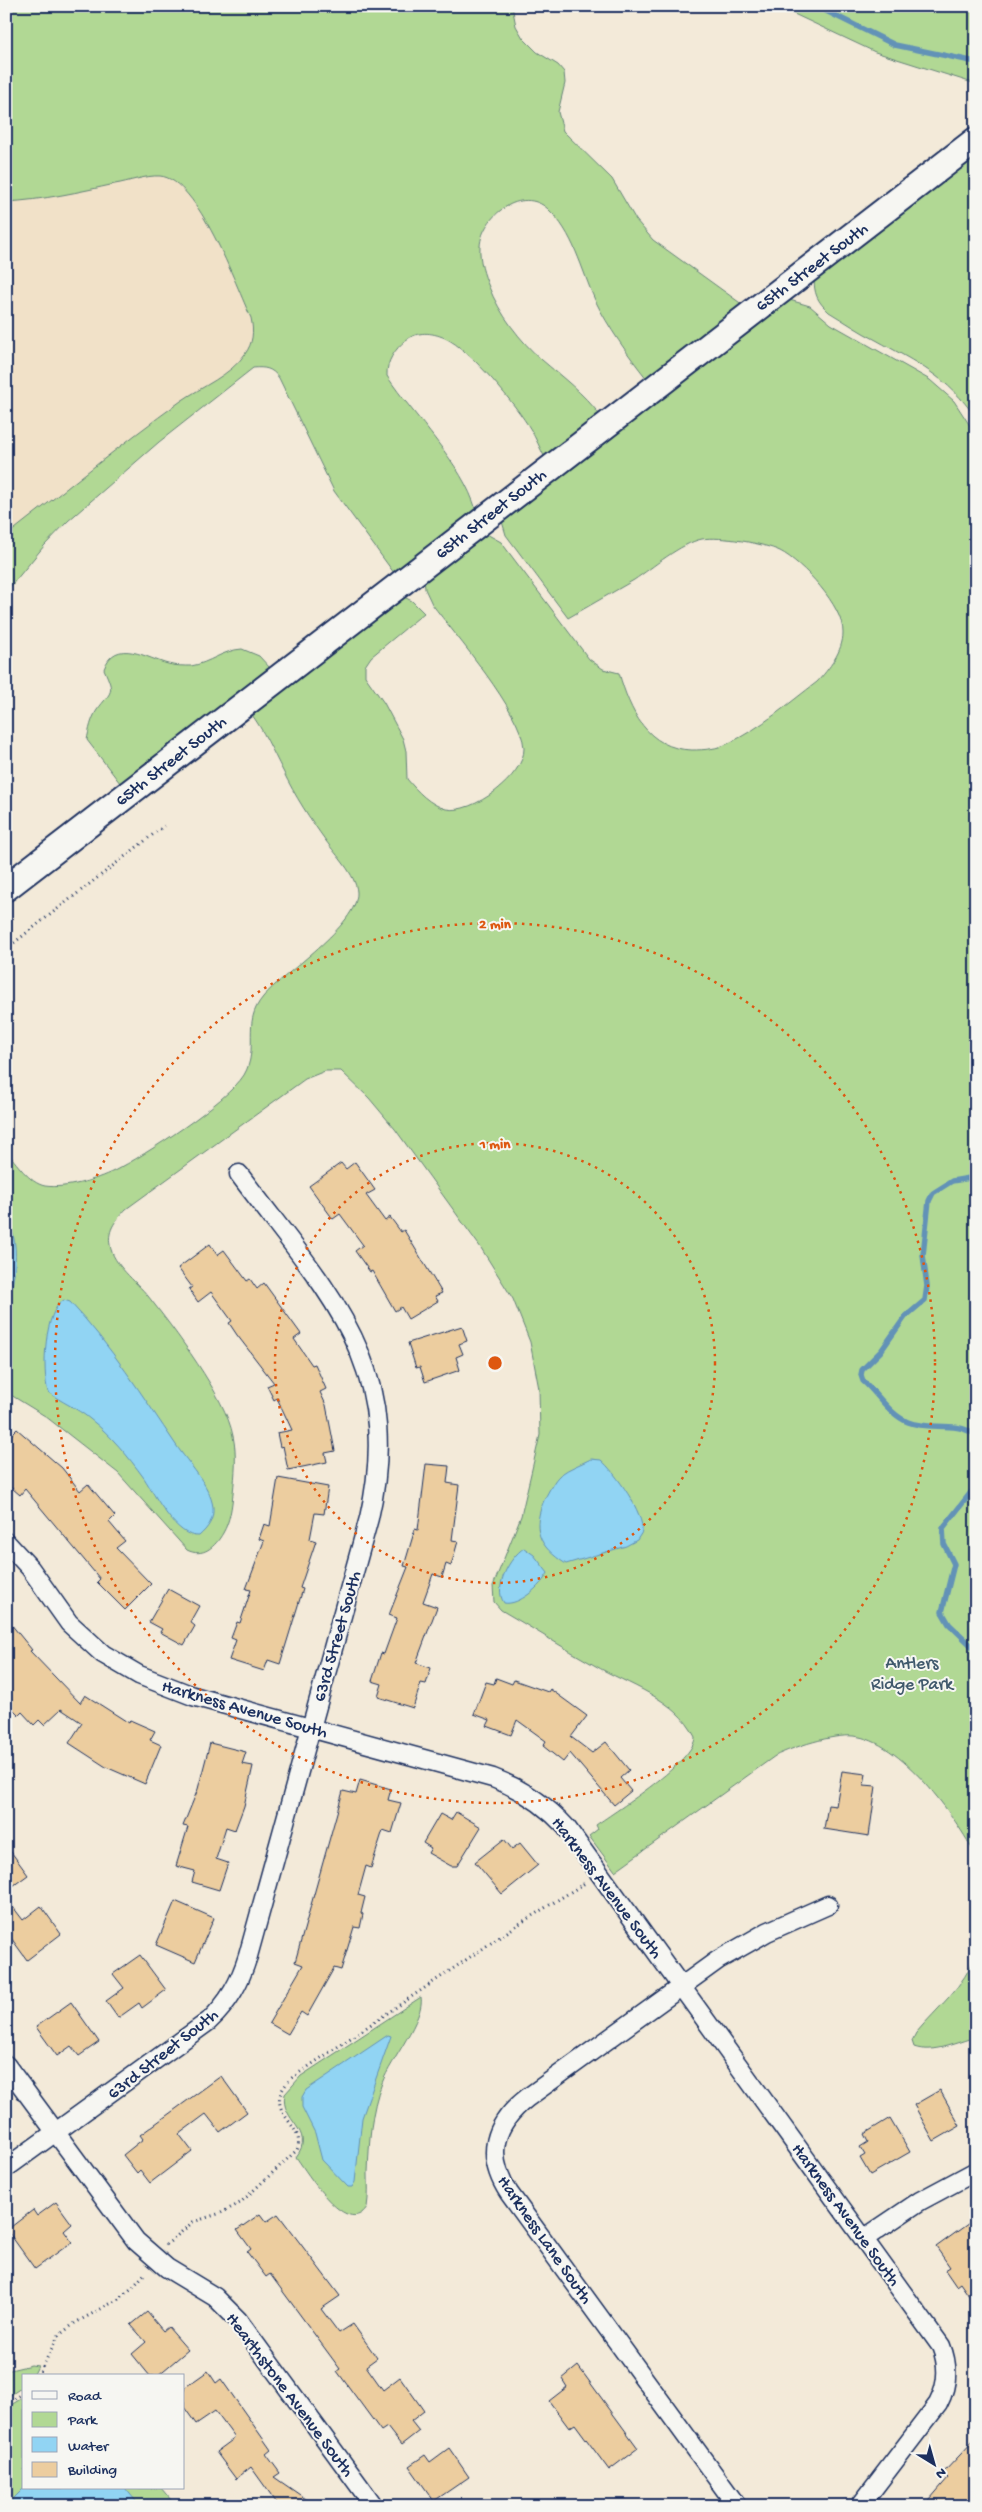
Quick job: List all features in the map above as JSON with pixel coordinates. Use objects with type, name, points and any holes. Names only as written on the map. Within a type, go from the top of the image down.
[{"type":"street","name":"65th Street South","points":[[6,888],[976,140]]},
{"type":"street","name":"63rd Street South","points":[[6,2168],[209,2021],[231,1996],[248,1956],[375,1492],[379,1452],[377,1414],[370,1378],[349,1326],[331,1298],[239,1174]]},
{"type":"street","name":"Harkness Avenue South","points":[[6,1542],[24,1560],[69,1623],[94,1646],[121,1666],[175,1690],[493,1778],[522,1790],[538,1800],[573,1835],[941,2346],[946,2364],[947,2380],[936,2408],[860,2506]]},
{"type":"street","name":"Harkness Lane South","points":[[736,2506],[509,2193],[500,2176],[495,2157],[498,2132],[510,2112],[682,1986],[753,1939],[828,1905]]},
{"type":"street","name":"Hearthstone Avenue South","points":[[6,2065],[140,2246],[167,2268],[215,2297],[238,2320],[374,2506]]},
{"type":"street","points":[[865,2238],[907,2209],[976,2171]]},
{"type":"path","points":[[6,949],[164,826]]},
{"type":"path","points":[[165,2246],[193,2222],[221,2213],[240,2203],[296,2150],[298,2137],[283,2114],[279,2102],[282,2089],[293,2077],[519,1924],[588,1881]]},
{"type":"path","points":[[39,2374],[58,2336],[75,2323],[119,2299],[143,2276]]},
{"type":"path","points":[[6,2404],[22,2394]]},
{"type":"shaded area","points":[[6,6],[329,305],[6,549]]},
{"type":"green space","points":[[6,6],[512,6],[516,26],[523,38],[537,52],[558,65],[564,72],[565,83],[558,112],[563,131],[612,179],[636,220],[653,240],[743,305],[647,379],[619,341],[600,310],[571,240],[557,219],[538,202],[527,200],[516,202],[505,207],[496,215],[482,235],[480,257],[487,282],[493,297],[519,336],[534,353],[580,393],[600,415],[545,458],[531,430],[515,407],[492,379],[467,354],[445,338],[435,335],[425,333],[415,335],[406,340],[392,356],[387,376],[449,458],[470,493],[476,510],[394,573],[334,491],[279,378],[268,369],[253,368],[159,442],[68,521],[44,546],[6,592],[6,536],[159,417],[232,368],[248,350],[253,333],[251,318],[214,236],[202,214],[188,195],[174,182],[160,176],[149,177],[61,195],[6,202]]},
{"type":"green space","points":[[777,6],[976,6],[976,84],[875,52]]},
{"type":"green space","points":[[976,153],[976,418],[954,392],[931,372],[829,312],[817,297],[814,277]]},
{"type":"green space","name":"Antlers Ridge Park","points":[[786,299],[810,306],[831,324],[930,380],[954,401],[976,435],[976,1856],[941,1802],[908,1765],[890,1751],[871,1741],[853,1736],[845,1736],[813,1742],[775,1756],[615,1871],[589,1836],[598,1829],[596,1825],[637,1797],[682,1759],[692,1747],[695,1737],[687,1724],[664,1702],[570,1651],[501,1610],[494,1602],[493,1586],[521,1516],[540,1435],[539,1389],[530,1342],[513,1299],[481,1248],[395,1129],[369,1098],[341,1071],[325,1071],[305,1079],[126,1209],[111,1229],[110,1245],[120,1266],[148,1296],[197,1363],[220,1402],[233,1436],[235,1471],[229,1518],[223,1533],[216,1543],[208,1550],[198,1553],[187,1550],[118,1473],[45,1416],[6,1392],[6,1151],[28,1177],[39,1184],[53,1187],[89,1180],[128,1164],[184,1128],[221,1099],[244,1075],[251,1055],[253,1016],[263,997],[318,948],[346,919],[354,905],[357,892],[353,879],[345,865],[303,807],[264,733],[250,712],[400,595],[412,601],[424,613],[371,657],[365,666],[365,676],[384,703],[403,739],[406,751],[407,779],[429,801],[446,809],[457,809],[482,800],[507,781],[516,770],[522,759],[524,748],[512,715],[486,674],[432,604],[425,589],[424,577],[483,532],[501,542],[589,659],[603,669],[619,673],[635,714],[652,735],[663,743],[676,748],[692,750],[720,747],[764,723],[817,682],[830,666],[841,646],[843,633],[841,622],[837,611],[820,586],[799,565],[780,551],[763,545],[730,539],[710,538],[694,541],[667,556],[634,580],[568,618],[506,535],[501,518]]},
{"type":"green space","points":[[242,649],[259,656],[270,668],[120,783],[87,740],[93,717],[109,695],[111,688],[104,669],[109,659],[116,654],[133,652],[171,665],[191,666]]},
{"type":"green space","points":[[976,1954],[976,2037],[937,2048],[921,2049],[914,2047],[912,2041],[916,2033],[958,1987]]},
{"type":"green space","points":[[421,1997],[418,2016],[386,2074],[375,2104],[370,2138],[367,2207],[359,2215],[349,2215],[328,2200],[296,2157],[301,2148],[302,2140],[300,2132],[287,2111],[285,2094],[301,2076]]},
{"type":"green space","points":[[31,2365],[38,2366],[34,2374],[22,2374],[22,2387],[6,2398],[6,2371]]},
{"type":"green space","points":[[22,2398],[22,2490],[163,2490],[176,2506],[6,2506],[6,2408]]},
{"type":"water","points":[[6,1218],[15,1242],[15,1268],[6,1322]]},
{"type":"water","points":[[64,1300],[70,1302],[113,1354],[203,1482],[211,1499],[213,1516],[210,1523],[199,1536],[190,1535],[174,1523],[138,1470],[119,1446],[98,1425],[48,1392],[45,1370],[46,1342],[52,1316],[57,1306]]},
{"type":"water","points":[[591,1459],[601,1460],[621,1483],[639,1515],[642,1532],[637,1540],[626,1546],[566,1564],[556,1557],[543,1543],[538,1528],[538,1519],[545,1498],[558,1477],[567,1470]]},
{"type":"water","points":[[524,1548],[534,1555],[548,1573],[529,1594],[516,1601],[504,1603],[501,1596],[502,1581],[513,1558]]},
{"type":"water","points":[[388,2035],[391,2036],[362,2118],[355,2182],[352,2187],[348,2187],[322,2160],[315,2133],[302,2107],[302,2097],[306,2090]]},
{"type":"water","points":[[22,2490],[127,2490],[140,2506],[6,2506]]},
{"type":"building","points":[[355,1162],[375,1190],[366,1195],[385,1221],[390,1217],[401,1232],[404,1230],[442,1293],[435,1296],[438,1301],[408,1319],[401,1307],[395,1311],[372,1271],[370,1272],[355,1251],[363,1245],[340,1214],[333,1219],[309,1186],[341,1163],[346,1169]]},
{"type":"building","points":[[210,1244],[217,1255],[224,1250],[247,1281],[250,1279],[257,1289],[264,1283],[301,1334],[294,1339],[312,1365],[315,1364],[326,1389],[320,1392],[326,1405],[335,1451],[325,1453],[327,1462],[288,1470],[283,1446],[280,1447],[277,1433],[292,1430],[277,1398],[274,1400],[267,1386],[274,1383],[237,1335],[229,1323],[232,1321],[211,1292],[198,1302],[189,1289],[192,1287],[178,1268]]},
{"type":"building","points":[[462,1326],[467,1341],[459,1344],[463,1354],[456,1357],[460,1370],[425,1382],[420,1367],[416,1368],[408,1343]]},
{"type":"building","points":[[17,1429],[62,1468],[80,1491],[88,1484],[115,1516],[109,1522],[125,1541],[116,1548],[151,1584],[125,1610],[97,1582],[100,1579],[25,1489],[20,1495],[6,1483],[6,1440]]},
{"type":"building","points":[[426,1464],[449,1466],[447,1483],[459,1485],[452,1540],[458,1541],[451,1566],[446,1564],[442,1577],[433,1574],[423,1602],[437,1607],[416,1663],[431,1668],[426,1684],[421,1683],[413,1708],[378,1697],[382,1684],[372,1681],[381,1653],[384,1654],[397,1618],[389,1615],[408,1567],[404,1566],[415,1529],[418,1530]]},
{"type":"building","points":[[278,1478],[328,1487],[324,1514],[315,1513],[310,1539],[316,1541],[300,1588],[303,1589],[280,1664],[268,1660],[264,1671],[229,1660],[236,1640],[231,1638],[237,1622],[240,1623],[251,1590],[246,1589],[264,1541],[259,1539],[264,1524],[270,1526]]},
{"type":"building","points":[[168,1589],[199,1606],[190,1622],[195,1626],[184,1645],[160,1632],[162,1629],[149,1622]]},
{"type":"building","points":[[6,1618],[32,1650],[30,1651],[80,1703],[85,1695],[129,1723],[130,1720],[155,1731],[150,1740],[161,1745],[145,1784],[106,1767],[69,1743],[82,1723],[61,1709],[44,1725],[39,1720],[34,1725],[22,1712],[19,1715],[6,1702]]},
{"type":"building","points":[[496,1678],[512,1684],[514,1680],[548,1692],[550,1689],[587,1716],[571,1737],[592,1753],[606,1742],[629,1770],[620,1778],[631,1791],[614,1805],[570,1753],[563,1762],[543,1746],[546,1741],[517,1720],[511,1735],[487,1726],[490,1720],[474,1714],[486,1682],[494,1684]]},
{"type":"building","points":[[210,1743],[246,1752],[242,1764],[253,1766],[244,1806],[235,1830],[226,1827],[216,1859],[228,1863],[219,1890],[192,1882],[195,1871],[176,1866],[188,1827],[183,1826],[198,1789]]},
{"type":"building","points":[[842,1771],[866,1774],[864,1785],[876,1786],[869,1836],[824,1829],[828,1805],[836,1806]]},
{"type":"building","points":[[360,1780],[391,1789],[388,1800],[401,1803],[392,1833],[383,1830],[371,1868],[366,1866],[358,1895],[365,1897],[360,1928],[354,1927],[341,1970],[334,1968],[307,2016],[301,2012],[288,2034],[269,2023],[303,1965],[295,1962],[343,1791],[356,1794]]},
{"type":"building","points":[[456,1812],[481,1827],[457,1866],[451,1866],[428,1853],[431,1848],[423,1843],[440,1814],[451,1820]]},
{"type":"building","points":[[504,1839],[512,1849],[520,1843],[538,1865],[502,1894],[475,1862]]},
{"type":"building","points":[[6,1845],[28,1875],[6,1891]]},
{"type":"building","points":[[6,1898],[23,1920],[41,1906],[61,1934],[27,1960],[6,1931]]},
{"type":"building","points":[[175,1901],[214,1918],[195,1962],[156,1945]]},
{"type":"building","points":[[140,1955],[166,1990],[142,2008],[139,2003],[118,2018],[106,2001],[124,1988],[113,1974]]},
{"type":"building","points":[[71,2002],[99,2042],[79,2056],[71,2046],[57,2056],[36,2027]]},
{"type":"building","points":[[221,2076],[247,2112],[220,2132],[206,2114],[179,2134],[192,2151],[150,2183],[140,2170],[137,2173],[123,2155],[143,2139],[140,2135]]},
{"type":"building","points":[[940,2090],[960,2126],[934,2141],[914,2105]]},
{"type":"building","points":[[890,2118],[910,2152],[870,2175],[860,2158],[865,2155],[860,2147],[868,2142],[864,2134]]},
{"type":"building","points":[[56,2202],[72,2224],[64,2231],[72,2242],[35,2269],[7,2230],[33,2210],[37,2216]]},
{"type":"building","points":[[260,2214],[266,2222],[278,2214],[340,2296],[321,2309],[339,2333],[353,2324],[377,2358],[366,2366],[383,2390],[400,2377],[424,2411],[411,2421],[419,2431],[401,2445],[387,2427],[381,2431],[337,2371],[340,2369],[270,2274],[266,2277],[247,2252],[251,2249],[237,2230]]},
{"type":"building","points":[[976,2218],[976,2306],[960,2283],[956,2286],[945,2270],[950,2267],[936,2247]]},
{"type":"building","points":[[147,2312],[163,2331],[168,2327],[188,2350],[159,2374],[148,2374],[132,2354],[146,2342],[131,2325]]},
{"type":"building","points":[[578,2366],[638,2448],[609,2470],[575,2424],[569,2428],[549,2401],[567,2387],[562,2379]]},
{"type":"building","points":[[208,2371],[216,2383],[221,2379],[271,2450],[266,2454],[280,2473],[274,2477],[316,2506],[279,2506],[251,2467],[236,2479],[216,2452],[235,2438],[215,2411],[196,2424],[185,2408],[185,2387]]},
{"type":"building","points":[[976,2438],[976,2506],[924,2506],[948,2478],[943,2473]]},
{"type":"building","points":[[449,2448],[469,2477],[434,2501],[409,2466],[425,2455],[430,2462]]},
{"type":"waterway","points":[[816,6],[895,45],[976,62]]},
{"type":"waterway","points":[[976,1177],[952,1181],[933,1193],[929,1201],[923,1255],[927,1286],[925,1300],[905,1317],[881,1351],[862,1370],[861,1375],[863,1381],[902,1419],[916,1425],[960,1428],[976,1435]]},
{"type":"waterway","points":[[976,1454],[976,1460]]},
{"type":"waterway","points":[[976,1486],[943,1528],[944,1544],[954,1564],[942,1612],[949,1624],[976,1650]]}]
